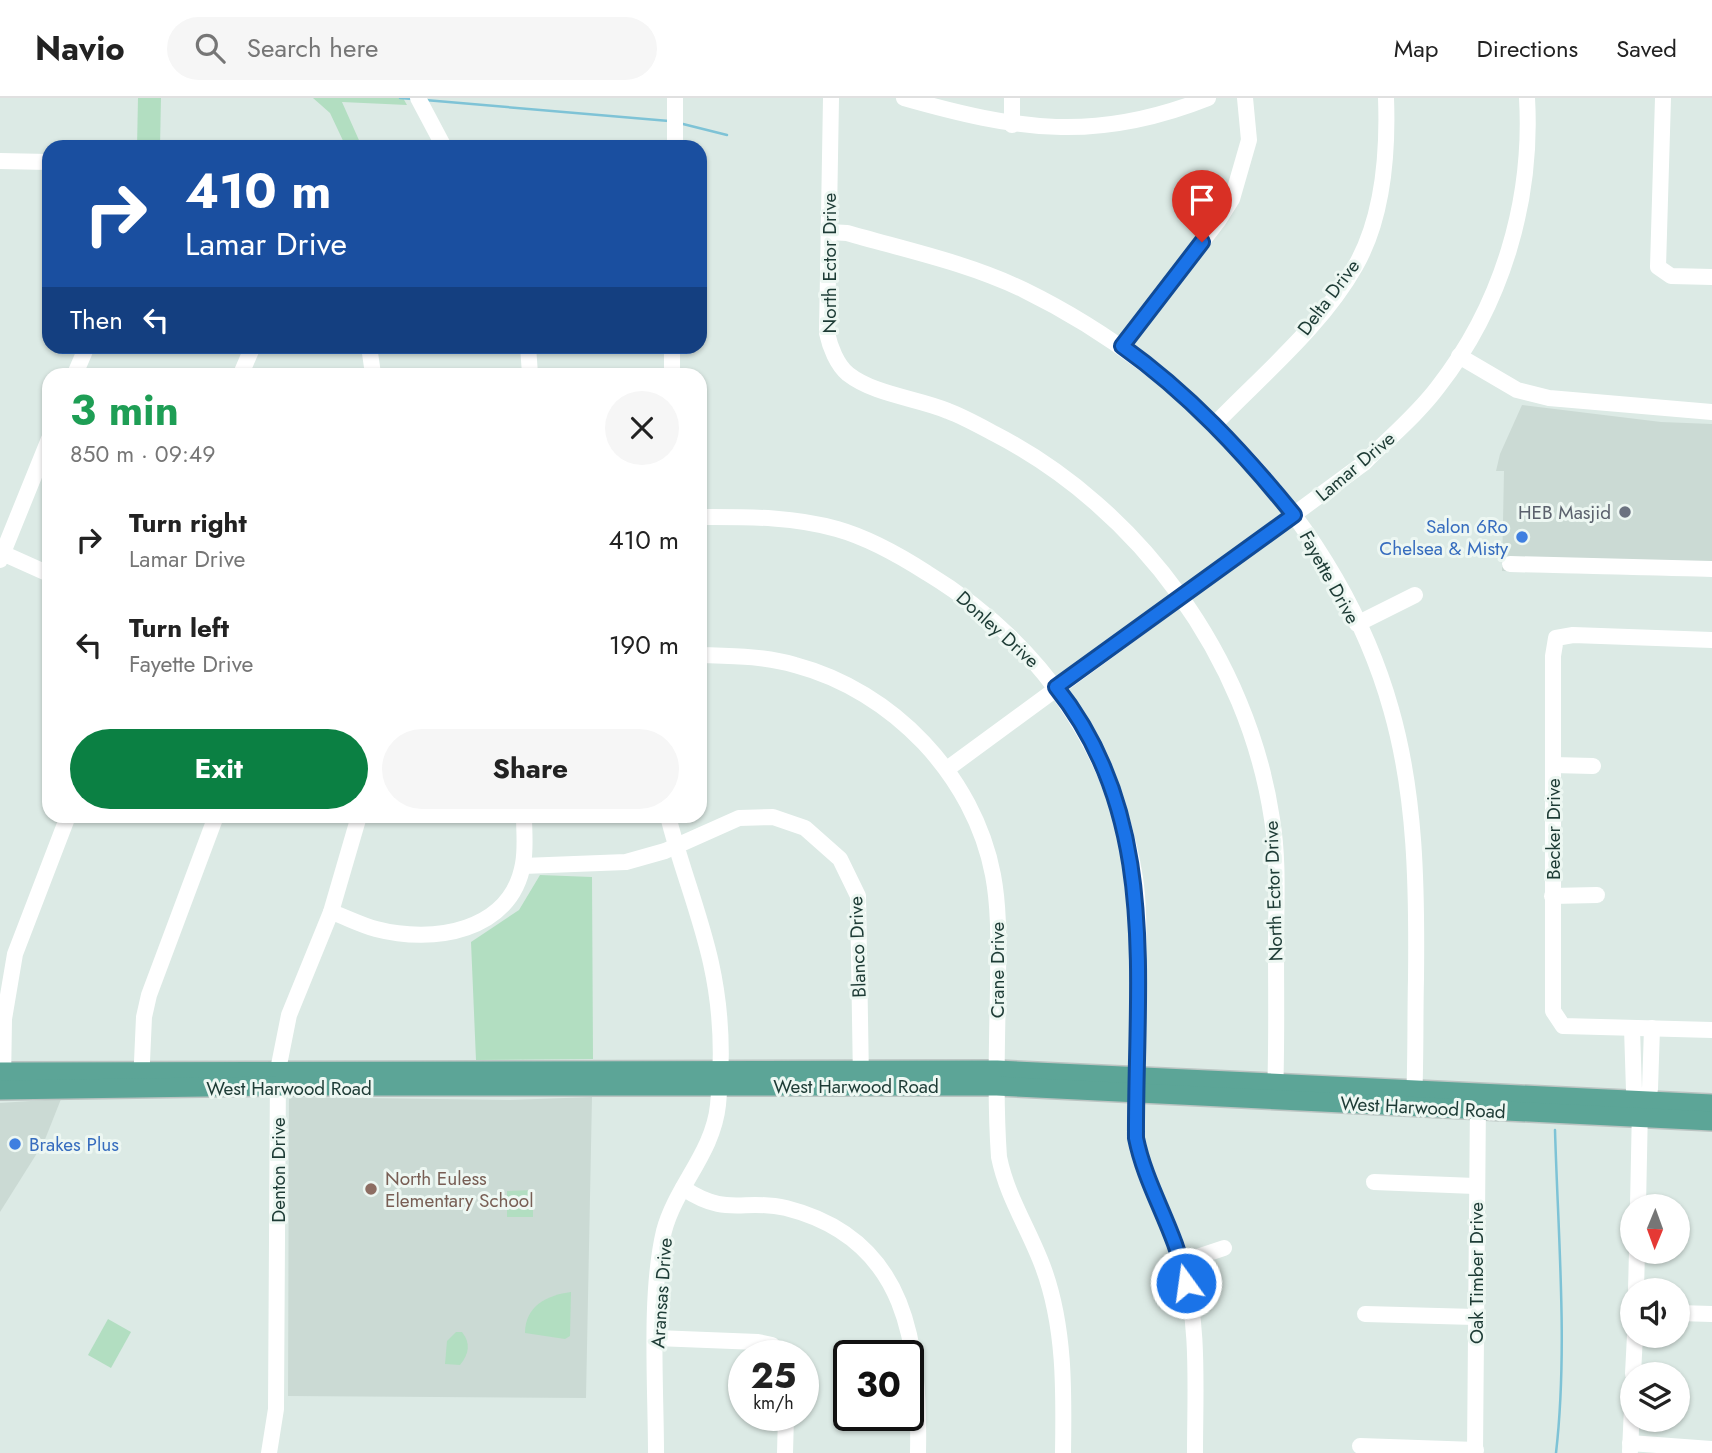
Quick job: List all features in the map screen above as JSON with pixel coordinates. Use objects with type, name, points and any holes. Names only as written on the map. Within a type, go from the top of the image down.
[{"type":"main road","name":"West Harwood Road","points":[[1,1081],[278,1078],[997,1078],[1640,1109],[1712,1104]]},
{"type":"main road","name":"West Harwood Road","points":[[1640,1109],[1712,1121]]},
{"type":"street","name":"North Ector Drive","points":[[831,98],[827,333],[842,368],[862,382],[948,411],[998,435],[1062,476],[1125,530],[1182,598],[1210,645],[1240,705],[1256,752],[1272,819],[1276,878],[1275,1091]]},
{"type":"street","points":[[904,98],[1012,125],[1059,129],[1112,125],[1156,116],[1209,98]]},
{"type":"street","points":[[1012,98],[1012,125]]},
{"type":"street","points":[[1122,346],[1232,199],[1249,140],[1245,98]]},
{"type":"street","name":"Delta Drive","points":[[1214,425],[1320,316],[1356,265],[1381,186],[1386,98]]},
{"type":"street","name":"Lamar Drive","points":[[947,769],[1364,463],[1416,413],[1459,356],[1481,319],[1513,241],[1524,171],[1527,98]]},
{"type":"street","points":[[1663,98],[1658,267],[1671,276],[1712,277]]},
{"type":"street","points":[[421,103],[440,140]]},
{"type":"street","points":[[675,104],[675,139]]},
{"type":"street","points":[[0,161],[42,162]]},
{"type":"street","name":"Fayette Drive","points":[[830,232],[848,233],[939,259],[1021,289],[1122,346],[1164,379],[1214,425],[1294,515],[1357,624],[1391,708],[1402,753],[1412,828],[1417,899],[1414,1099]]},
{"type":"street","points":[[1459,356],[1517,390],[1549,398],[1712,412]]},
{"type":"street","points":[[42,456],[1,555],[42,570]]},
{"type":"street","name":"Donley Drive","points":[[707,517],[786,519],[837,529],[872,542],[914,564],[979,607],[1039,664],[1069,704],[1104,769],[1128,844],[1135,879],[1138,935],[1136,1138],[1140,1156],[1169,1222],[1182,1262],[1195,1328],[1195,1453]]},
{"type":"street","points":[[1510,564],[1712,569]]},
{"type":"street","points":[[1357,624],[1415,595]]},
{"type":"street","name":"Becker Drive","points":[[1632,1028],[1563,1026],[1556,1020],[1553,1011],[1553,644],[1556,638],[1573,635],[1712,640]]},
{"type":"street","name":"Crane Drive","points":[[707,655],[771,659],[797,665],[853,688],[907,726],[947,769],[979,828],[993,875],[998,929],[997,1078],[1003,1177],[1042,1264],[1054,1300],[1062,1365],[1063,1453]]},
{"type":"street","points":[[1553,765],[1593,766]]},
{"type":"street","name":"Blanco Drive","points":[[523,866],[626,862],[739,818],[773,817],[805,828],[840,859],[858,896],[861,1077]]},
{"type":"street","points":[[1,1081],[4,1019],[15,954],[65,823]]},
{"type":"street","points":[[141,1081],[144,1017],[149,995],[213,823]]},
{"type":"street","name":"Denton Drive","points":[[268,1453],[276,1409],[278,1078],[289,1015],[331,912],[357,823]]},
{"type":"street","points":[[331,912],[377,929],[458,932],[490,918],[512,895],[523,866],[524,823]]},
{"type":"street","name":"Aransas Drive","points":[[656,1453],[656,1338],[661,1247],[665,1229],[683,1188],[712,1135],[719,1078],[719,1021],[711,965],[670,823]]},
{"type":"street","points":[[1552,896],[1597,895]]},
{"type":"street","points":[[1638,1194],[1640,1109],[1634,1091],[1632,1028],[1712,1030]]},
{"type":"street","points":[[1640,1109],[1650,1089],[1652,1028]]},
{"type":"street","name":"Oak Timber Drive","points":[[1475,1451],[1475,1186],[1478,1102]]},
{"type":"street","points":[[1374,1182],[1475,1186]]},
{"type":"street","points":[[683,1188],[704,1202],[720,1206],[782,1207],[814,1217],[852,1241],[870,1258],[899,1297],[906,1317],[918,1375],[918,1453]]},
{"type":"street","points":[[1182,1262],[1224,1248]]},
{"type":"street","points":[[1690,1313],[1712,1314]]},
{"type":"street","points":[[1365,1314],[1475,1317]]},
{"type":"street","points":[[656,1338],[728,1341]]},
{"type":"street","points":[[785,1453],[786,1431]]},
{"type":"street","points":[[1360,1446],[1475,1451]]},
{"type":"street","points":[[1630,1448],[1711,1449]]},
{"type":"shaded area","points":[[1522,405],[1661,422],[1712,424],[1712,577],[1502,571],[1504,471],[1496,471],[1500,454]]},
{"type":"shaded area","points":[[289,1097],[510,1100],[592,1097],[586,1398],[288,1396]]},
{"type":"shaded area","points":[[61,1099],[44,1142],[0,1212],[0,1103]]},
{"type":"green space","points":[[138,98],[161,98],[160,140],[137,140]]},
{"type":"green space","points":[[313,98],[403,98],[407,105],[342,102],[359,140],[343,140],[330,113]]},
{"type":"green space","points":[[540,875],[592,877],[593,1059],[476,1060],[471,942],[519,910]]},
{"type":"green space","points":[[533,1190],[533,1217],[507,1217],[507,1191]]},
{"type":"green space","points":[[571,1292],[570,1336],[565,1339],[525,1333],[533,1309],[546,1299]]},
{"type":"green space","points":[[108,1319],[131,1332],[111,1368],[88,1355]]},
{"type":"green space","points":[[456,1332],[462,1332],[465,1336],[467,1353],[460,1365],[445,1364],[447,1341]]},
{"type":"waterway","points":[[400,98],[412,99]]},
{"type":"waterway","points":[[425,100],[669,121]]},
{"type":"waterway","points":[[683,124],[727,135]]},
{"type":"waterway","points":[[1555,1130],[1562,1333],[1556,1453]]},
{"type":"place","name":"HEB Masjid","points":[[1625,512]]},
{"type":"place","name":"Salon 6Ro Chelsea & Misty","points":[[1522,537]]},
{"type":"place","name":"Brakes Plus","points":[[15,1144]]},
{"type":"place","name":"North Euless Elementary School","points":[[371,1189]]},
{"type":"route","points":[[1186,1283],[1169,1222],[1140,1156],[1136,1138],[1138,935],[1135,879],[1128,844],[1104,769],[1089,737],[1056,687],[1294,515],[1241,452],[1214,425],[1164,379],[1122,346],[1202,242]]}]
